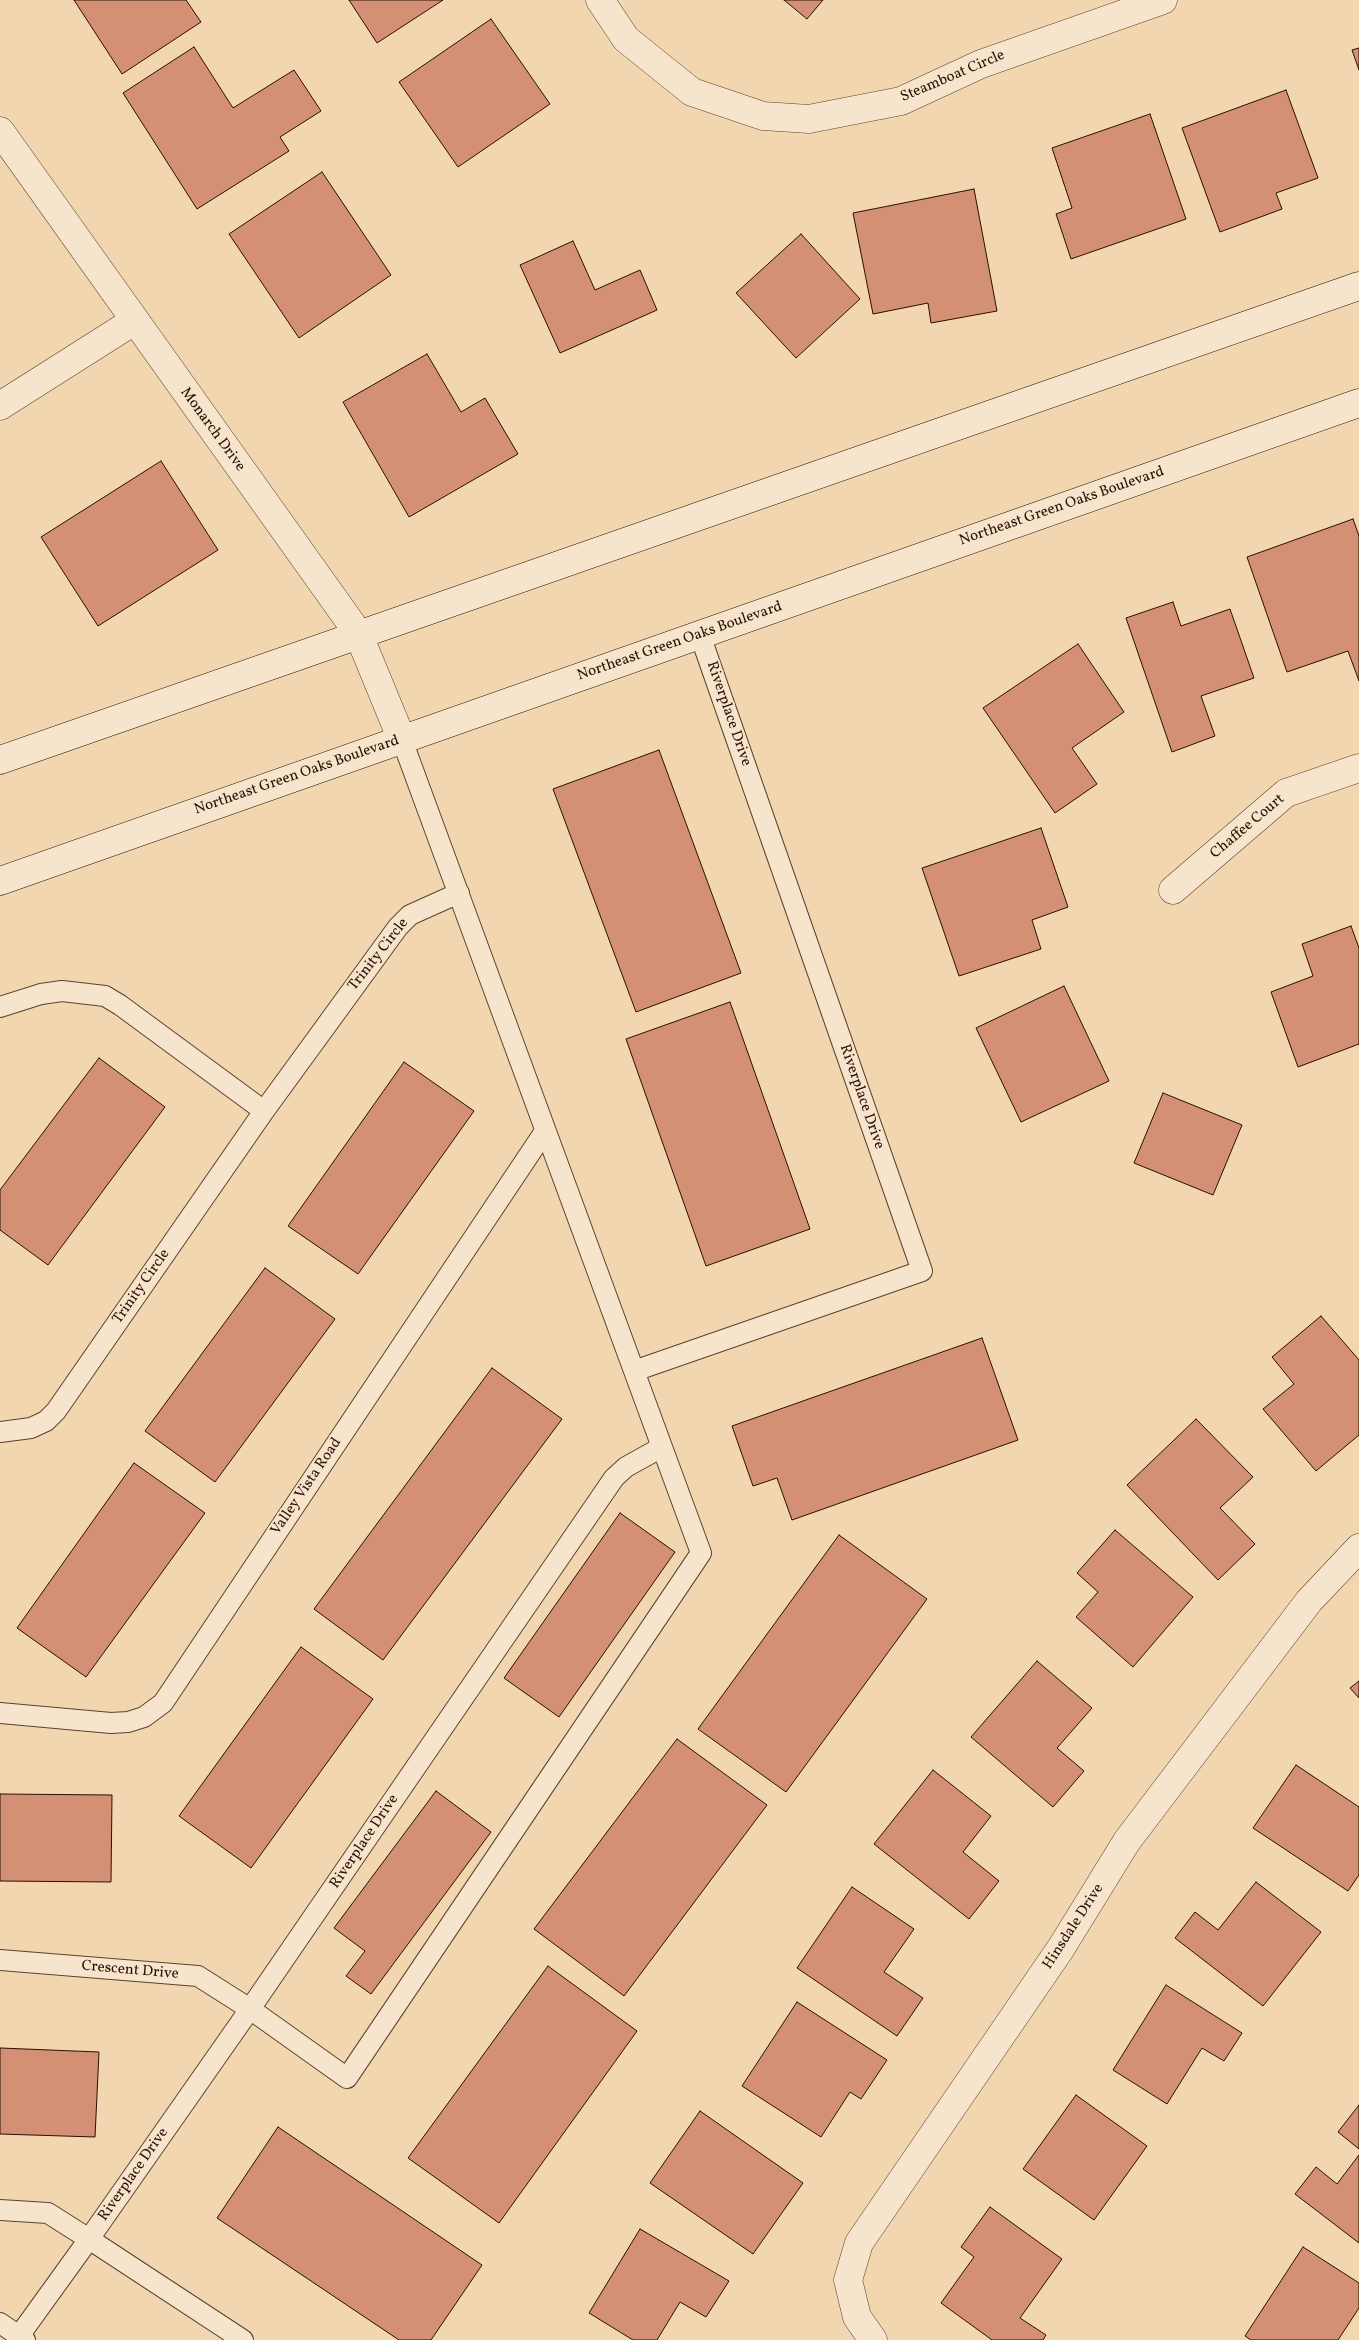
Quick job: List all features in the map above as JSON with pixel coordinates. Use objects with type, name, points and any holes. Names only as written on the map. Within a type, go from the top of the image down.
[{"type":"main road","name":"Steamboat Circle","points":[[600,0],[626,39],[692,92],[763,116],[809,119],[901,101],[981,64],[1163,0]]},
{"type":"main road","name":"Monarch Drive","points":[[0,132],[358,633],[402,740]]},
{"type":"main road","points":[[0,760],[358,633],[1359,286]]},
{"type":"main road","points":[[0,406],[134,321]]},
{"type":"main road","name":"Northeast Green Oaks Boulevard","points":[[0,881],[1359,403]]},
{"type":"main road","name":"Chaffee Court","points":[[1173,890],[1286,793],[1359,768]]},
{"type":"main road","name":"Hinsdale Drive","points":[[869,2335],[857,2317],[848,2280],[859,2243],[1061,1948],[1127,1841],[1310,1601],[1359,1548]]},
{"type":"lane","name":"Riverplace Drive","points":[[634,1371],[922,1271],[700,635]]},
{"type":"lane","points":[[402,740],[662,1447]]},
{"type":"lane","name":"Trinity Circle","points":[[0,1432],[31,1428],[46,1421],[56,1411],[264,1111],[398,927],[410,915],[459,893]]},
{"type":"lane","points":[[0,1007],[41,994],[62,991],[105,996],[264,1111]]},
{"type":"lane","name":"Valley Vista Road","points":[[0,1713],[111,1723],[128,1722],[144,1717],[163,1703],[545,1131]]},
{"type":"lane","name":"Riverplace Drive","points":[[22,2338],[88,2239],[250,2009],[614,1478],[626,1467],[662,1447]]},
{"type":"lane","name":"Crescent Drive","points":[[0,1960],[198,1976],[250,2009],[347,2078],[701,1553],[662,1447]]},
{"type":"lane","points":[[0,2210],[48,2214],[243,2340]]},
{"type":"lane","points":[[0,2323],[22,2338]]},
{"type":"building","points":[[74,0],[186,0],[201,22],[122,74]]},
{"type":"building","points":[[349,0],[443,0],[377,43]]},
{"type":"building","points":[[784,0],[823,0],[807,19]]},
{"type":"building","points":[[491,19],[550,104],[458,167],[399,82]]},
{"type":"building","points":[[194,47],[233,108],[294,70],[321,111],[280,137],[289,151],[197,209],[123,93]]},
{"type":"building","points":[[1359,48],[1359,70],[1352,50]]},
{"type":"building","points":[[1286,90],[1318,178],[1276,193],[1282,209],[1220,232],[1182,128]]},
{"type":"building","points":[[1150,114],[1186,219],[1071,259],[1056,214],[1072,208],[1052,148]]},
{"type":"building","points":[[322,172],[391,275],[299,338],[229,234]]},
{"type":"building","points":[[974,189],[997,311],[931,323],[928,303],[873,314],[853,213]]},
{"type":"building","points":[[801,234],[860,299],[796,358],[736,293]]},
{"type":"building","points":[[573,241],[595,290],[640,270],[657,310],[560,353],[520,265]]},
{"type":"building","points":[[427,354],[461,412],[485,398],[518,454],[409,517],[343,402]]},
{"type":"building","points":[[161,461],[218,550],[98,626],[41,537]]},
{"type":"building","points":[[1353,519],[1359,536],[1359,681],[1348,651],[1287,672],[1247,557]]},
{"type":"building","points":[[1173,602],[1181,626],[1230,609],[1254,678],[1201,696],[1215,736],[1172,752],[1126,618]]},
{"type":"building","points":[[1078,644],[1124,712],[1072,748],[1097,784],[1055,813],[983,708]]},
{"type":"building","points":[[659,750],[741,973],[636,1012],[553,789]]},
{"type":"building","points":[[1041,828],[1068,907],[1032,920],[1041,949],[959,976],[922,868]]},
{"type":"building","points":[[1351,926],[1359,948],[1359,1044],[1298,1067],[1271,992],[1313,976],[1302,944]]},
{"type":"building","points":[[1064,986],[1109,1081],[1021,1122],[976,1028]]},
{"type":"building","points":[[730,1002],[810,1229],[706,1266],[626,1039]]},
{"type":"building","points":[[99,1058],[165,1107],[48,1265],[0,1230],[0,1190]]},
{"type":"building","points":[[404,1062],[474,1111],[358,1274],[288,1226]]},
{"type":"building","points":[[1163,1093],[1242,1125],[1213,1195],[1134,1163]]},
{"type":"building","points":[[265,1268],[335,1319],[215,1482],[145,1431]]},
{"type":"building","points":[[1321,1316],[1359,1360],[1359,1435],[1316,1471],[1263,1409],[1294,1384],[1272,1357]]},
{"type":"building","points":[[982,1338],[1018,1440],[792,1520],[777,1478],[753,1486],[732,1426]]},
{"type":"building","points":[[492,1368],[562,1419],[383,1660],[314,1609]]},
{"type":"building","points":[[1196,1419],[1253,1477],[1220,1508],[1255,1544],[1218,1580],[1127,1485]]},
{"type":"building","points":[[134,1463],[205,1513],[86,1677],[17,1628]]},
{"type":"building","points":[[620,1513],[675,1552],[559,1717],[504,1678]]},
{"type":"building","points":[[1115,1530],[1193,1597],[1133,1667],[1076,1617],[1098,1592],[1077,1573]]},
{"type":"building","points":[[839,1535],[927,1599],[786,1792],[698,1729]]},
{"type":"building","points":[[301,1647],[373,1699],[251,1868],[179,1816]]},
{"type":"building","points":[[1037,1661],[1092,1708],[1057,1748],[1084,1771],[1053,1807],[971,1737]]},
{"type":"building","points":[[1359,1681],[1359,1698],[1350,1688]]},
{"type":"building","points":[[677,1739],[767,1805],[624,1996],[534,1929]]},
{"type":"building","points":[[1296,1765],[1359,1807],[1359,1875],[1348,1891],[1253,1828]]},
{"type":"building","points":[[933,1770],[991,1816],[963,1852],[999,1881],[969,1919],[874,1844]]},
{"type":"building","points":[[436,1791],[491,1832],[371,1994],[346,1976],[365,1951],[334,1928]]},
{"type":"building","points":[[0,1794],[112,1795],[111,1882],[0,1881]]},
{"type":"building","points":[[1256,1882],[1321,1932],[1263,2006],[1175,1938],[1195,1912],[1218,1930]]},
{"type":"building","points":[[852,1887],[914,1929],[884,1972],[923,1998],[897,2036],[797,1968]]},
{"type":"building","points":[[548,1966],[637,2031],[499,2223],[408,2158]]},
{"type":"building","points":[[1166,1985],[1242,2033],[1224,2061],[1202,2048],[1167,2104],[1113,2070]]},
{"type":"building","points":[[797,2002],[887,2060],[861,2099],[850,2092],[821,2137],[742,2086]]},
{"type":"building","points":[[0,2048],[99,2052],[95,2137],[0,2134]]},
{"type":"building","points":[[1076,2095],[1147,2146],[1094,2220],[1023,2169]]},
{"type":"building","points":[[1359,2105],[1359,2149],[1338,2132]]},
{"type":"building","points":[[700,2111],[803,2183],[753,2254],[650,2183]]},
{"type":"building","points":[[278,2127],[482,2265],[431,2340],[399,2340],[217,2218]]},
{"type":"building","points":[[1359,2155],[1359,2243],[1295,2194],[1316,2167],[1337,2184]]},
{"type":"building","points":[[990,2207],[1062,2259],[1020,2318],[1046,2335],[1043,2340],[992,2340],[941,2303],[974,2257],[961,2247]]},
{"type":"building","points":[[640,2229],[729,2281],[706,2317],[680,2302],[657,2340],[633,2340],[589,2313]]},
{"type":"building","points":[[1303,2247],[1359,2283],[1359,2308],[1338,2340],[1251,2340],[1245,2336]]}]
